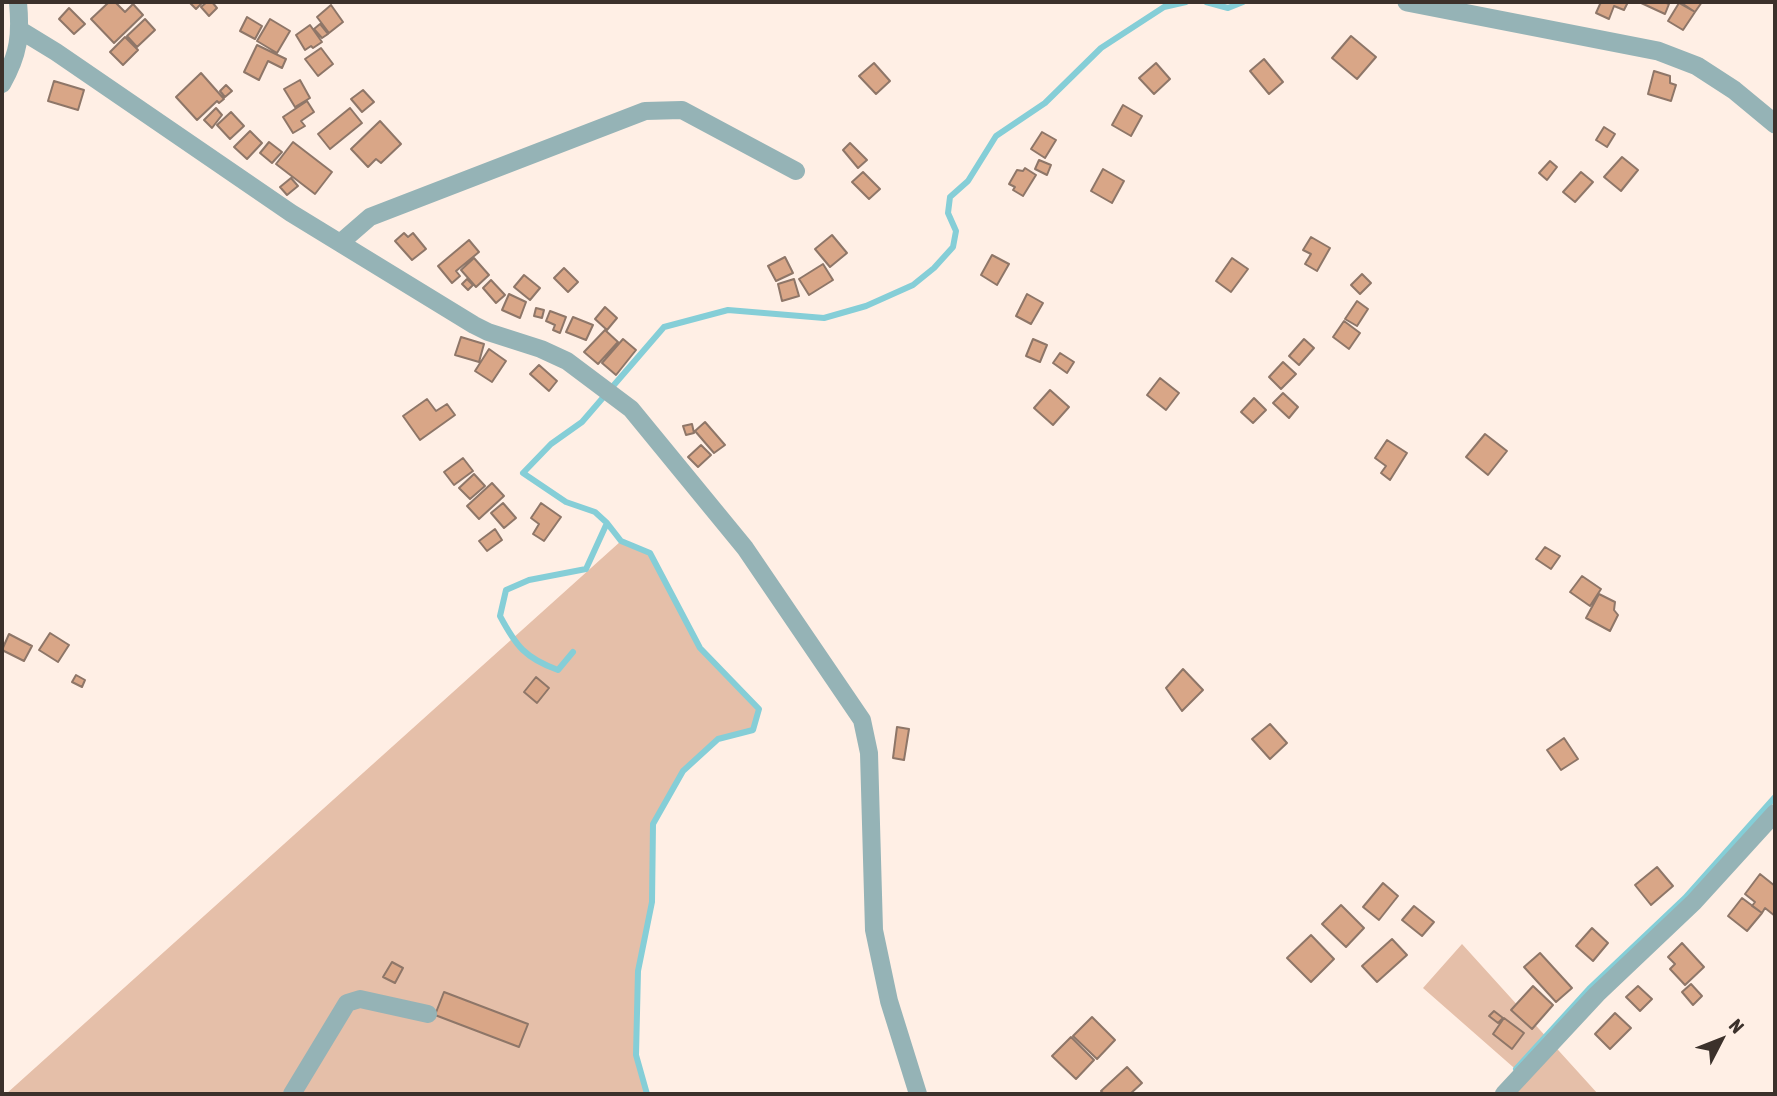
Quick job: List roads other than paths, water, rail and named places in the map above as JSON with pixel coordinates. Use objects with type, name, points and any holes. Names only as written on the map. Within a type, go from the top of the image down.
[{"type":"street","points":[[2,84],[14,63],[20,30],[18,2]]},
{"type":"street","points":[[1407,2],[1658,51],[1697,66],[1734,90],[1775,124]]},
{"type":"street","points":[[20,30],[291,214],[474,325],[567,361],[631,408],[746,548],[862,720],[869,753],[874,929],[889,1001],[918,1094]]},
{"type":"street","points":[[340,243],[370,217],[645,111],[682,110],[796,172]]},
{"type":"street","points":[[1504,1094],[1597,994],[1694,902],[1775,813]]},
{"type":"street","points":[[292,1094],[347,1003],[360,999],[428,1014]]},
{"type":"waterway","points":[[573,652],[558,670],[529,656],[511,635],[500,616],[506,590],[529,580],[586,569],[607,523],[595,512],[566,502],[523,473],[551,444],[582,422],[664,327],[728,310],[824,318],[866,306],[913,285],[934,268],[953,247],[956,231],[948,213],[950,197],[968,181],[996,136],[1045,103],[1101,48],[1164,7],[1186,2]]},
{"type":"waterway","points":[[1206,2],[1228,8],[1243,2]]},
{"type":"waterway","points":[[607,523],[621,541],[650,553],[700,648],[759,709],[753,730],[718,739],[683,771],[653,824],[652,902],[638,971],[636,1055],[647,1094]]},
{"type":"waterway","points":[[1516,1069],[1589,989],[1685,898],[1775,797]]}]
